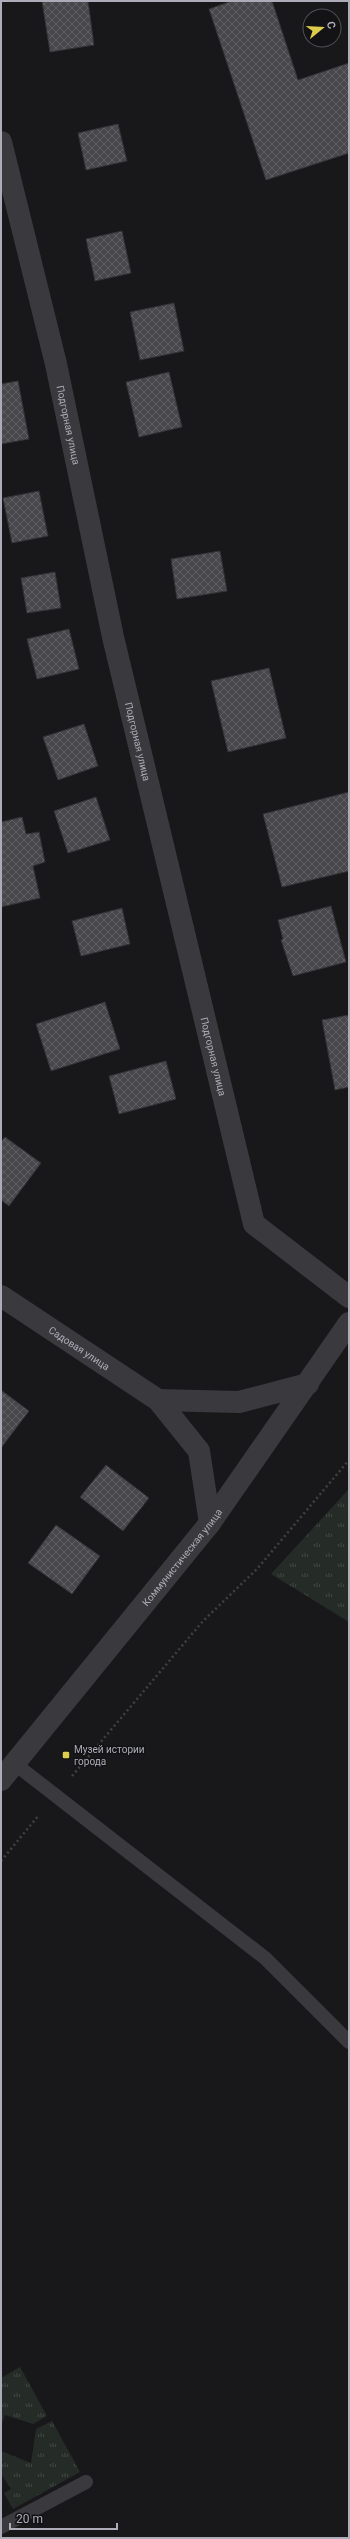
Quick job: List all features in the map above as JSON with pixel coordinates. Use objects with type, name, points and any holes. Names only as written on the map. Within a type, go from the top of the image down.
[{"type":"street","name":"Подгорная улица","points":[[1,142],[56,364],[113,637],[254,1224],[349,1297]]},
{"type":"street","name":"Садовая улица","points":[[1,1296],[158,1400],[199,1451],[210,1524]]},
{"type":"street","name":"Коммунистическая улица","points":[[8,1772],[210,1524],[349,1323]]},
{"type":"street","points":[[158,1400],[239,1402],[308,1384]]},
{"type":"lane","points":[[8,1772],[55,1797],[265,1958],[349,2042]]},
{"type":"lane","points":[[1,2527],[86,2482]]},
{"type":"path","points":[[1,1861],[203,1621],[256,1569],[349,1460]]},
{"type":"green space","points":[[349,1489],[349,1622],[271,1574]]},
{"type":"green space","points":[[20,2367],[47,2416],[33,2424],[5,2415],[1,2426],[1,2378]]},
{"type":"green space","points":[[52,2421],[80,2472],[13,2509],[4,2493],[11,2489],[1,2474],[1,2451],[31,2463],[36,2429]]},
{"type":"building","points":[[42,1],[88,1],[94,45],[50,52]]},
{"type":"building","points":[[232,1],[272,1],[298,80],[349,63],[349,153],[266,180],[209,9]]},
{"type":"building","points":[[118,124],[127,161],[86,170],[78,133]]},
{"type":"building","points":[[122,231],[131,273],[95,281],[86,239]]},
{"type":"building","points":[[174,303],[184,351],[140,360],[130,312]]},
{"type":"building","points":[[169,372],[182,427],[139,437],[126,382]]},
{"type":"building","points":[[18,381],[29,439],[1,444],[1,384]]},
{"type":"building","points":[[39,491],[48,536],[12,543],[3,498]]},
{"type":"building","points":[[220,551],[227,591],[177,599],[171,559]]},
{"type":"building","points":[[55,572],[61,608],[27,613],[21,578]]},
{"type":"building","points":[[69,629],[79,669],[37,679],[27,639]]},
{"type":"building","points":[[269,668],[286,738],[228,752],[211,681]]},
{"type":"building","points":[[84,724],[98,766],[58,780],[43,737]]},
{"type":"building","points":[[349,792],[349,871],[282,887],[263,814]]},
{"type":"building","points":[[96,797],[110,840],[68,853],[54,811]]},
{"type":"building","points":[[22,817],[26,834],[39,832],[45,862],[33,866],[40,898],[1,907],[1,822]]},
{"type":"building","points":[[331,906],[346,962],[293,976],[281,940],[283,939],[278,920]]},
{"type":"building","points":[[122,908],[130,944],[81,956],[72,921]]},
{"type":"building","points":[[105,1002],[120,1049],[51,1071],[36,1024]]},
{"type":"building","points":[[349,1015],[349,1087],[335,1090],[322,1020]]},
{"type":"building","points":[[166,1061],[176,1099],[119,1114],[109,1076]]},
{"type":"building","points":[[5,1137],[41,1163],[9,1206],[1,1200],[1,1142]]},
{"type":"building","points":[[1,1390],[29,1411],[1,1448]]},
{"type":"building","points":[[106,1465],[149,1498],[123,1531],[80,1497]]},
{"type":"building","points":[[56,1525],[100,1556],[72,1594],[28,1563]]},
{"type":"place","name":"Музей истории города","points":[[66,1755]]}]
